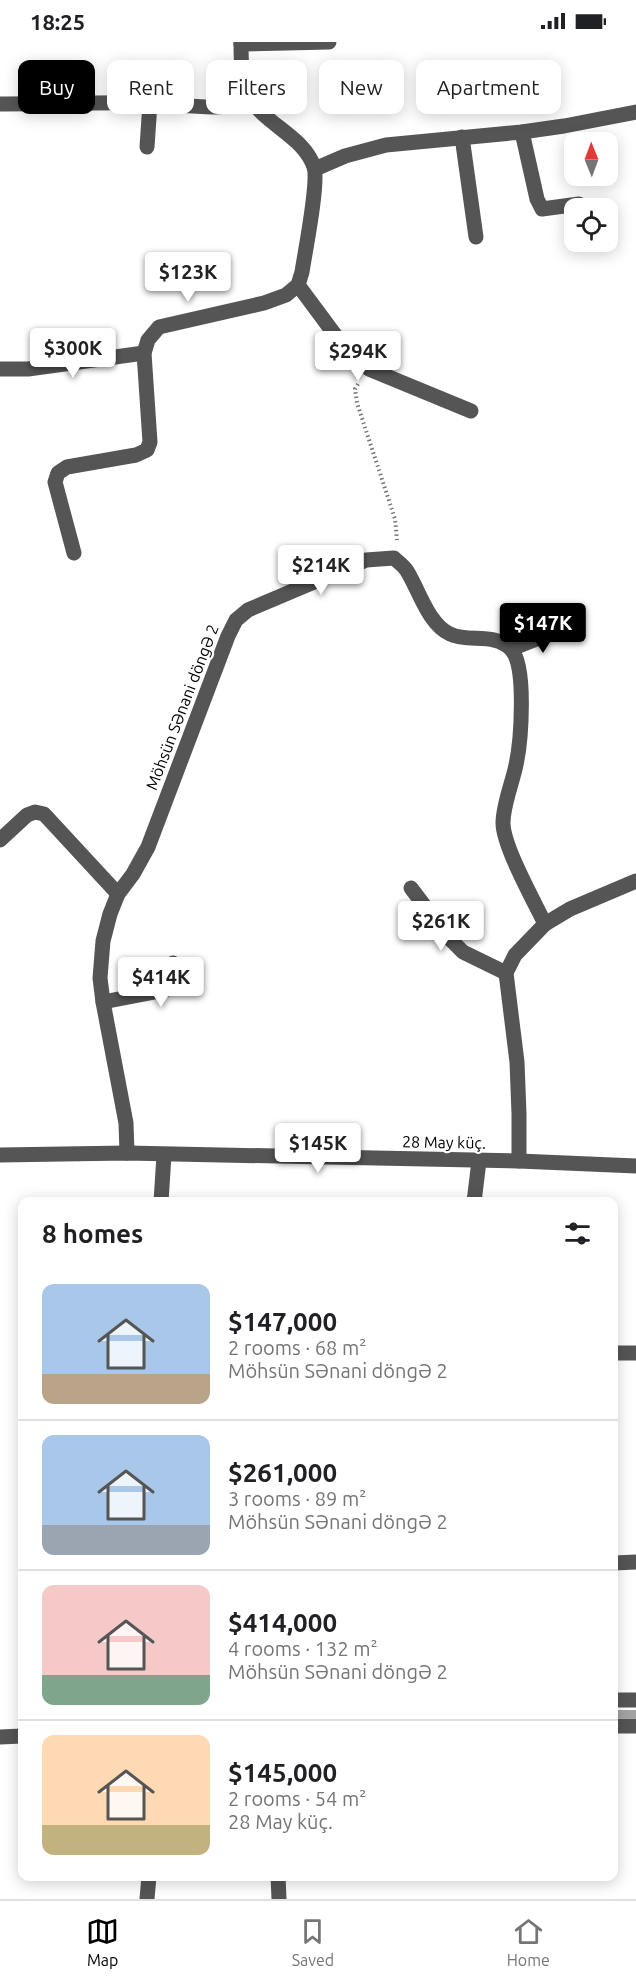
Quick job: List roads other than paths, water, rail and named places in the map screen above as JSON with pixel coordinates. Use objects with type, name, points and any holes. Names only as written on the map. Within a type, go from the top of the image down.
[{"type":"street","points":[[242,60],[241,43],[329,42]]},
{"type":"street","points":[[0,104],[107,103]]},
{"type":"street","points":[[315,169],[345,156],[386,145],[522,132],[636,112]]},
{"type":"street","points":[[147,147],[149,114]]},
{"type":"street","points":[[74,553],[55,482],[58,473],[67,467],[136,455],[147,450],[150,442],[144,353],[148,340],[159,327],[264,303],[286,295],[298,285],[315,186],[315,169],[308,155],[296,142],[263,114]]},
{"type":"street","points":[[522,132],[537,199],[542,209],[564,206]]},
{"type":"street","points":[[462,137],[476,237]]},
{"type":"street","points":[[298,285],[350,355],[369,369],[471,411]]},
{"type":"street","points":[[0,369],[28,369],[144,353]]},
{"type":"street","name":"Möhsün Sənani döngə 2","points":[[127,1153],[126,1123],[100,978],[104,941],[118,894],[133,874],[148,847],[236,620],[248,610],[366,560],[394,558],[406,568],[435,622],[448,634],[462,638],[491,639],[511,649]]},
{"type":"street","points":[[545,924],[505,837],[503,822],[521,740],[521,678],[517,660],[511,649],[562,629]]},
{"type":"street","points":[[0,840],[27,815],[35,812],[44,814],[118,894]]},
{"type":"street","points":[[519,1161],[517,1062],[506,973],[515,955],[545,924],[570,909],[636,881]]},
{"type":"street","points":[[411,888],[448,937],[463,952],[506,973]]},
{"type":"street","points":[[103,1002],[165,990],[171,979],[174,963]]},
{"type":"street","name":"28 May küç.","points":[[0,1155],[127,1153],[519,1161],[636,1166]]},
{"type":"street","points":[[161,1197],[164,1155]]},
{"type":"street","points":[[475,1197],[479,1161]]},
{"type":"street","points":[[618,1353],[636,1353]]},
{"type":"street","points":[[618,1563],[636,1562]]},
{"type":"street","points":[[618,1700],[636,1700]]},
{"type":"street","points":[[618,1726],[636,1726]]},
{"type":"street","points":[[0,1737],[18,1736]]},
{"type":"street","points":[[147,1899],[149,1881]]},
{"type":"street","points":[[278,1881],[279,1899]]},
{"type":"waterway","points":[[618,1714],[636,1714]]}]
